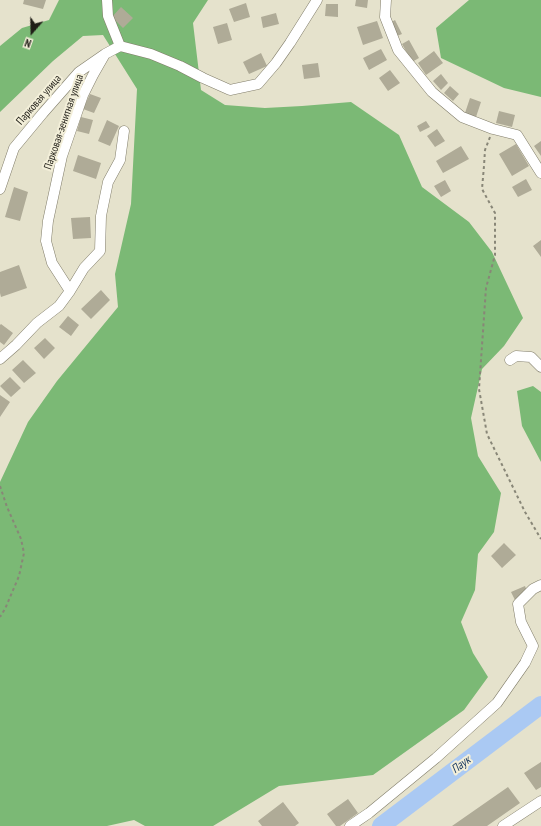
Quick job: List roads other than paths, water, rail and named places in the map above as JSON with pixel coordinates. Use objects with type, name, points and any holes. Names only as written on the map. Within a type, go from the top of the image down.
[{"type":"street","points":[[107,0],[108,16],[120,46],[151,54],[230,90],[258,84],[280,58],[317,0]]},
{"type":"street","points":[[386,0],[385,17],[398,50],[432,92],[462,117],[493,129],[517,135],[541,173]]},
{"type":"street","name":"Парковая улица","points":[[0,189],[14,148],[43,113],[79,72],[105,54],[120,46]]},
{"type":"street","name":"Парковая-зенитная улица","points":[[70,291],[52,263],[46,242],[48,221],[62,156],[83,95],[105,54]]},
{"type":"street","points":[[0,359],[37,323],[59,306],[84,268],[100,251],[101,216],[108,182],[120,160],[124,131]]},
{"type":"street","points":[[510,360],[516,356],[531,357],[541,367]]},
{"type":"street","points":[[350,826],[369,813],[436,758],[497,703],[525,663],[533,646],[520,622],[518,604],[533,589],[541,585]]},
{"type":"street","points":[[504,826],[541,801]]},
{"type":"waterway","name":"Паук","points":[[381,826],[541,705]]}]
